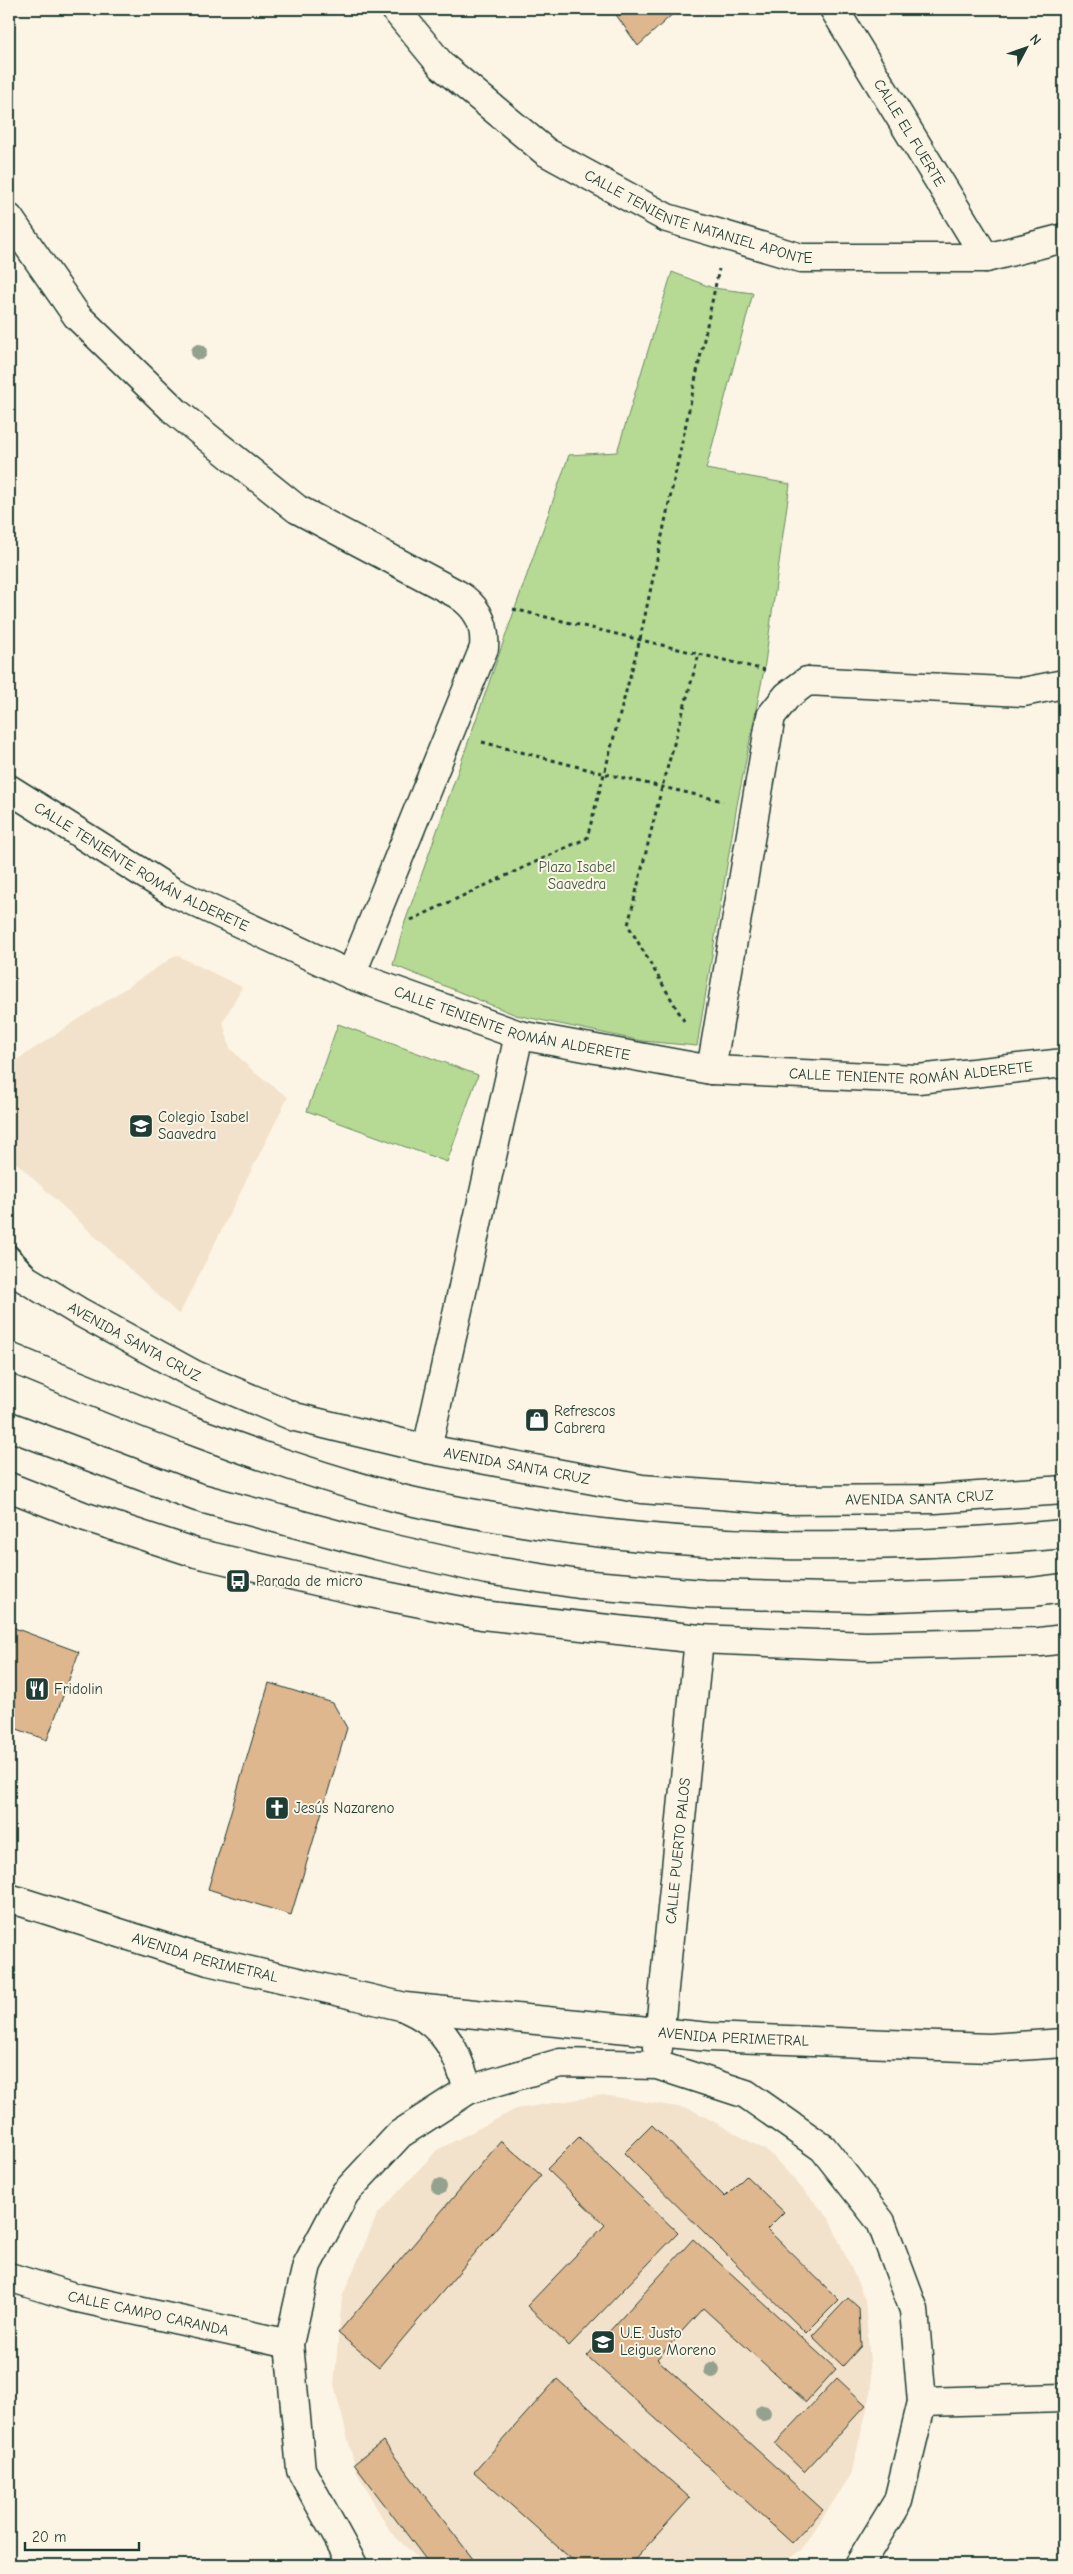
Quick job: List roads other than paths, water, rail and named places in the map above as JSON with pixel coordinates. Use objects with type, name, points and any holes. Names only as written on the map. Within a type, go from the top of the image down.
[{"type":"street","name":"CALLE TENIENTE NATANIEL APONTE","points":[[395,9],[442,66],[546,152],[667,218],[801,258],[986,258],[1064,238]]},
{"type":"street","name":"CALLE EL FUERTE","points":[[834,9],[986,258]]},
{"type":"street","points":[[9,218],[77,316],[176,412],[297,508],[457,594],[474,607],[483,627],[484,648],[351,975]]},
{"type":"street","points":[[711,1070],[771,716],[787,696],[807,681],[1023,692],[1064,684]]},
{"type":"street","name":"CALLE TENIENTE ROMÁN ALDERETE","points":[[9,789],[173,892],[351,975],[519,1035],[711,1070],[918,1079],[1064,1063]]},
{"type":"street","points":[[427,1449],[519,1035]]},
{"type":"street","name":"AVENIDA SANTA CRUZ","points":[[9,1269],[48,1294],[195,1375],[296,1417],[427,1449],[642,1489],[784,1500],[935,1499],[1064,1490]]},
{"type":"street","points":[[9,1357],[83,1388],[247,1451],[314,1472],[400,1498],[569,1530],[693,1543],[834,1547],[1064,1534]]},
{"type":"street","points":[[11,1429],[216,1502],[376,1545],[487,1570],[579,1584],[703,1594],[868,1598],[1032,1592],[1064,1588]]},
{"type":"street","points":[[9,1487],[83,1516],[196,1553],[355,1590],[482,1616],[699,1640],[866,1646],[1040,1642],[1064,1639]]},
{"type":"street","name":"CALLE PUERTO PALOS","points":[[657,2064],[658,2031],[699,1640]]},
{"type":"street","name":"AVENIDA PERIMETRAL","points":[[9,1898],[208,1961],[405,2007],[709,2037],[989,2048],[1064,2042]]},
{"type":"street","name":"AVENIDA PERIMETRAL","points":[[405,2007],[428,2018],[447,2039],[460,2063],[468,2090]]},
{"type":"street","points":[[353,2565],[301,2470],[288,2344],[307,2265],[345,2193],[400,2134],[468,2090],[560,2063],[657,2064],[746,2094],[823,2148],[881,2222],[914,2310],[922,2402],[898,2501],[859,2565]]},
{"type":"street","name":"CALLE CAMPO CARANDA","points":[[9,2277],[74,2297],[288,2344]]},
{"type":"street","points":[[922,2402],[1064,2398]]},
{"type":"lane","points":[[9,1253],[48,1294]]},
{"type":"place","name":"Colegio Isabel Saavedra","points":[[141,1126]]},
{"type":"place","name":"Refrescos Cabrera","points":[[537,1420]]},
{"type":"place","name":"Parada de micro","points":[[238,1581]]},
{"type":"place","name":"Fridolin","points":[[37,1689]]},
{"type":"place","name":"Jesús Nazareno","points":[[277,1808]]},
{"type":"place","name":"U.E. Justo Leigue Moreno","points":[[603,2342]]},
{"type":"park label","name":"Plaza Isabel Saavedra","points":[[577,876]]}]
